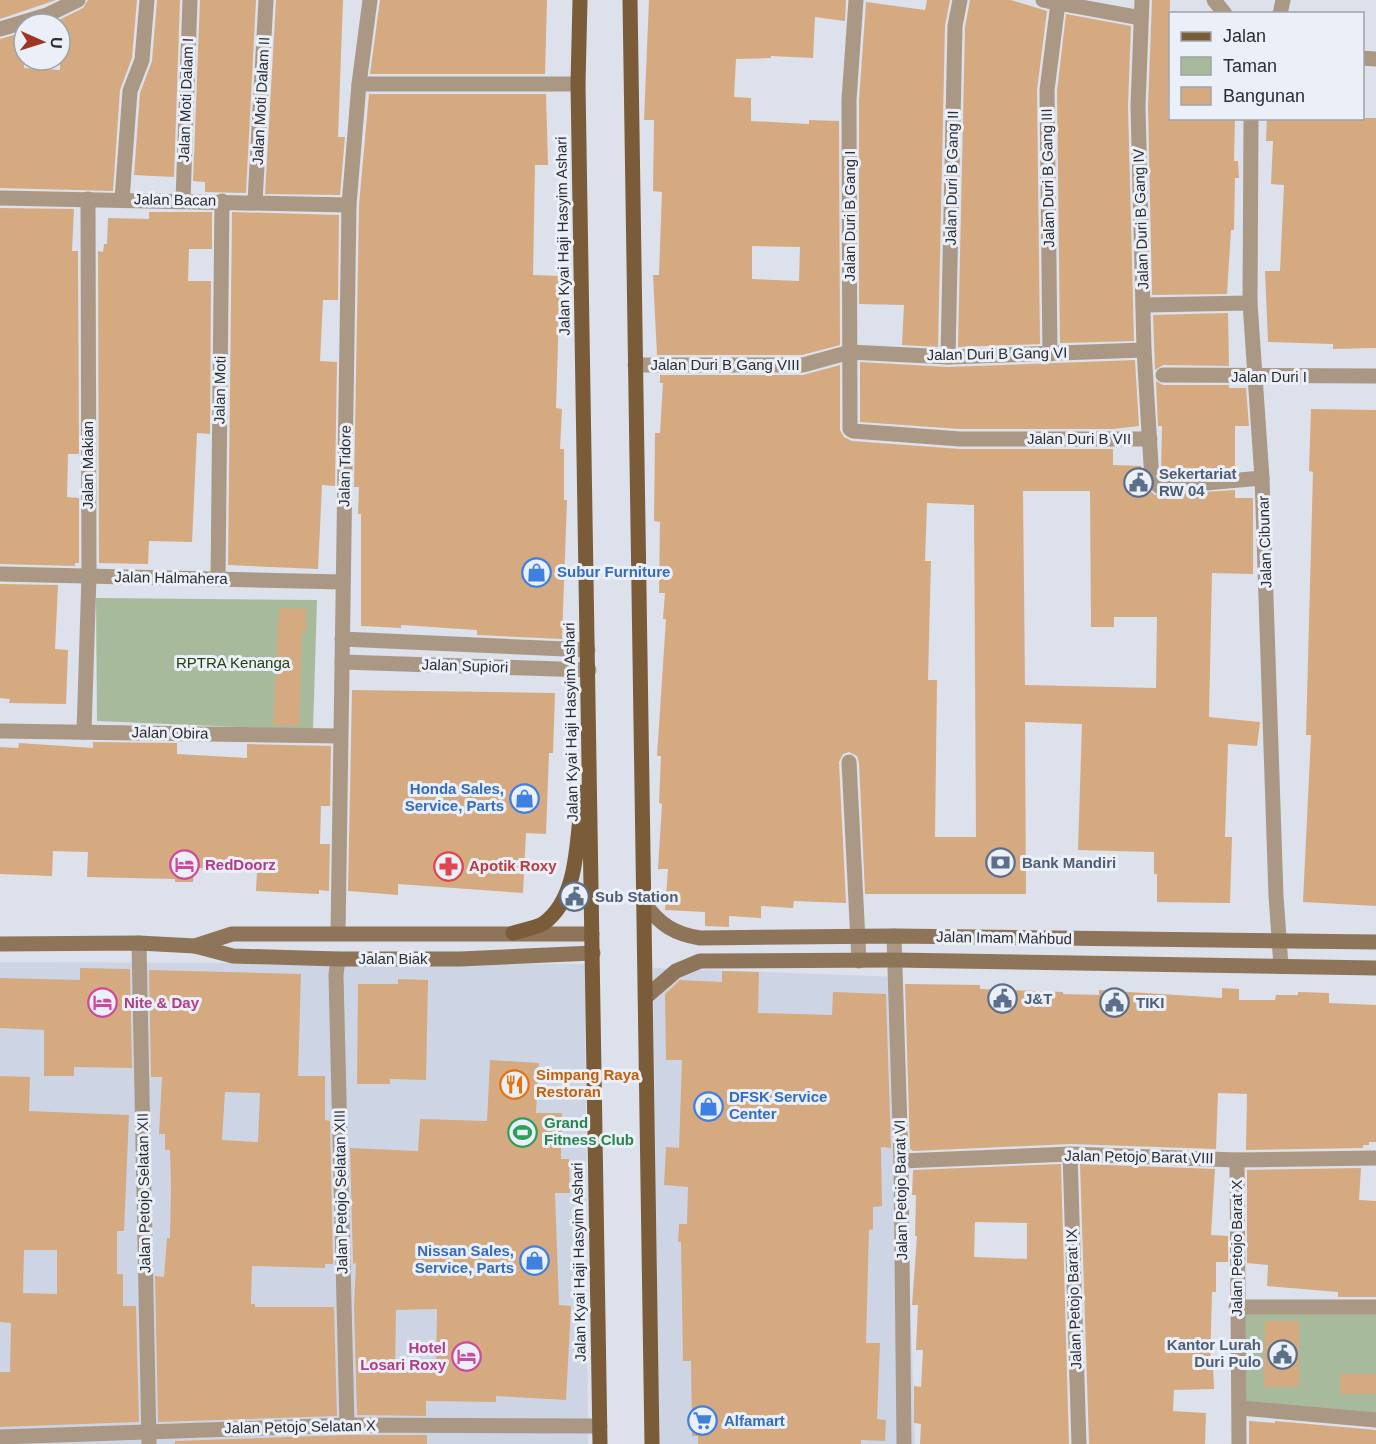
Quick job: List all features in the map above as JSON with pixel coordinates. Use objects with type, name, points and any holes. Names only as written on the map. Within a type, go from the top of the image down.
[{"type":"main road","name":"Jalan Kyai Haji Hasyim Ashari","points":[[580,0],[578,84],[600,1444]]},
{"type":"main road","points":[[630,0],[647,996],[652,1444]]},
{"type":"main road","points":[[513,933],[542,924],[562,906],[576,849],[589,749]]},
{"type":"main road","name":"Jalan Imam Mahbud","points":[[645,904],[655,918],[668,928],[692,937],[894,936],[1376,942]]},
{"type":"main road","name":"Jalan Biak","points":[[195,946],[232,934],[592,934]]},
{"type":"main road","name":"Jalan Biak","points":[[0,944],[139,943],[195,946],[233,956],[338,959],[459,959],[593,953]]},
{"type":"main road","name":"Jalan Imam Mahbud","points":[[647,996],[676,971],[700,961],[894,960],[1376,968]]},
{"type":"street","points":[[0,29],[47,15],[78,0]]},
{"type":"street","points":[[122,200],[130,91],[142,60],[147,0]]},
{"type":"street","name":"Jalan Moti Dalam I","points":[[183,200],[190,0]]},
{"type":"street","name":"Jalan Moti Dalam II","points":[[255,202],[266,0]]},
{"type":"street","name":"Jalan Tidore","points":[[338,933],[349,205],[359,84],[370,0]]},
{"type":"street","name":"Jalan Duri B Gang I","points":[[853,431],[848,424],[849,100],[856,0]]},
{"type":"street","name":"Jalan Duri B Gang II","points":[[948,357],[955,26],[960,0]]},
{"type":"street","name":"Jalan Duri B Gang IV","points":[[1142,0],[1138,106],[1144,350],[1150,439]]},
{"type":"street","points":[[1214,0],[1223,12]]},
{"type":"street","points":[[1051,1],[1141,18]]},
{"type":"street","name":"Jalan Duri B Gang III","points":[[1050,354],[1047,90],[1051,1]]},
{"type":"street","points":[[359,84],[578,84]]},
{"type":"street","name":"Jalan Cibunar","points":[[1251,120],[1250,303],[1262,478],[1281,966]]},
{"type":"street","name":"Jalan Bacan","points":[[0,198],[349,205]]},
{"type":"street","name":"Jalan Makian","points":[[84,732],[88,576],[88,199]]},
{"type":"street","name":"Jalan Moti","points":[[218,579],[222,201]]},
{"type":"street","points":[[1143,305],[1250,303]]},
{"type":"street","name":"Jalan Duri B Gang VI","points":[[850,352],[948,357],[1144,350]]},
{"type":"street","name":"Jalan Duri B Gang VIII","points":[[635,365],[803,365],[850,352]]},
{"type":"street","name":"Jalan Duri I","points":[[1163,375],[1255,378],[1376,376]]},
{"type":"street","name":"Jalan Duri B VII","points":[[853,431],[960,439],[1150,439],[1149,471],[1152,482],[1160,487],[1262,478]]},
{"type":"street","name":"Jalan Halmahera","points":[[0,574],[342,582]]},
{"type":"street","name":"Jalan Supiori","points":[[342,639],[588,650]]},
{"type":"street","name":"Jalan Supiori","points":[[342,662],[589,670]]},
{"type":"street","name":"Jalan Obira","points":[[0,731],[340,736]]},
{"type":"street","points":[[849,762],[859,961]]},
{"type":"street","name":"Jalan Petojo Barat VI","points":[[894,936],[901,1161],[904,1444]]},
{"type":"street","name":"Jalan Petojo Selatan XII","points":[[139,943],[149,1437]]},
{"type":"street","name":"Jalan Petojo Selatan XIII","points":[[338,959],[336,975],[347,1425]]},
{"type":"street","name":"Jalan Petojo Barat VIII","points":[[901,1161],[1070,1154],[1237,1160],[1376,1158]]},
{"type":"street","name":"Jalan Petojo Barat IX","points":[[1070,1154],[1079,1444]]},
{"type":"street","name":"Jalan Petojo Barat X","points":[[1237,1160],[1236,1306],[1239,1444]]},
{"type":"street","points":[[1236,1306],[1376,1307]]},
{"type":"street","points":[[1240,1408],[1376,1420]]},
{"type":"street","name":"Jalan Petojo Selatan X","points":[[0,1437],[149,1437],[347,1425],[600,1426]]},
{"type":"shaded area","points":[[0,962],[585,964],[588,1444],[0,1444]]},
{"type":"shaded area","points":[[653,968],[900,977],[915,1444],[659,1444]]},
{"type":"green space","name":"RPTRA Kenanga","points":[[96,598],[317,600],[313,730],[97,721]]},
{"type":"green space","points":[[1236,1307],[1376,1308],[1376,1420],[1240,1408]]},
{"type":"building","points":[[0,0],[56,0],[21,12],[12,12],[12,15],[0,19]]},
{"type":"building","points":[[88,0],[137,0],[132,58],[120,90],[113,191],[0,188],[0,39],[12,36],[12,72],[72,72],[72,14],[83,8]]},
{"type":"building","points":[[157,0],[180,0],[174,177],[134,175],[140,93],[152,61]]},
{"type":"building","points":[[200,0],[256,0],[246,193],[205,192],[205,182],[193,181]]},
{"type":"building","points":[[276,0],[343,0],[338,137],[345,137],[340,195],[265,194]]},
{"type":"building","points":[[380,0],[547,0],[545,74],[370,74]]},
{"type":"building","points":[[649,0],[846,0],[845,21],[815,17],[813,58],[771,56],[771,58],[736,59],[734,97],[751,98],[751,121],[809,124],[809,120],[839,121],[840,345],[802,355],[657,355],[653,275],[659,275],[662,192],[653,191],[654,120],[644,120]],"holes":[[[752,246],[800,247],[799,281],[752,279]]]},
{"type":"building","points":[[927,0],[950,0],[945,26],[938,347],[902,345],[904,305],[859,304],[859,100],[866,2],[925,10]]},
{"type":"building","points":[[970,0],[1011,0],[1047,11],[1037,90],[1040,344],[958,347],[965,27]]},
{"type":"building","points":[[1152,0],[1170,0],[1169,120],[1235,120],[1234,161],[1238,161],[1239,178],[1235,178],[1234,230],[1231,230],[1227,294],[1152,295],[1148,106]]},
{"type":"building","points":[[1066,14],[1131,26],[1128,106],[1134,341],[1060,343],[1057,91]]},
{"type":"building","points":[[369,94],[546,94],[548,165],[535,165],[533,275],[560,276],[556,408],[562,409],[560,449],[564,449],[564,500],[567,500],[562,639],[477,635],[477,630],[401,625],[401,628],[361,626],[361,514],[358,514],[359,487],[354,487],[359,205]]},
{"type":"building","points":[[1376,118],[1376,348],[1333,349],[1333,344],[1268,342],[1265,271],[1280,271],[1284,185],[1271,184],[1273,141],[1266,141],[1267,120]]},
{"type":"building","points":[[0,208],[74,209],[72,251],[78,251],[79,454],[68,454],[67,497],[79,498],[79,563],[75,563],[75,566],[0,564]]},
{"type":"building","points":[[149,212],[212,212],[212,249],[189,249],[188,281],[211,281],[210,434],[197,433],[192,542],[149,541],[148,564],[99,563],[98,251],[103,252],[104,244],[107,244],[108,218],[149,219]]},
{"type":"building","points":[[232,212],[339,215],[338,300],[323,300],[320,361],[337,362],[335,486],[322,485],[318,569],[228,565]]},
{"type":"building","points":[[1228,313],[1229,366],[1163,365],[1155,370],[1153,315]]},
{"type":"building","points":[[1135,360],[1139,426],[1113,429],[960,429],[860,422],[860,362],[948,367]]},
{"type":"building","points":[[840,365],[840,430],[844,437],[852,441],[960,449],[1113,449],[1113,465],[1141,466],[1143,485],[1155,495],[1235,490],[1235,498],[1253,498],[1253,574],[1212,573],[1209,717],[1260,722],[1257,746],[1228,744],[1225,837],[1232,837],[1230,903],[1157,902],[1154,852],[1078,850],[1082,724],[1025,722],[1026,894],[865,894],[859,762],[857,756],[849,752],[843,754],[839,762],[846,903],[794,901],[793,908],[761,906],[761,918],[729,916],[729,927],[705,926],[705,912],[665,910],[668,869],[658,869],[662,804],[659,803],[661,756],[657,756],[666,619],[663,619],[665,593],[659,593],[660,522],[654,521],[655,433],[660,433],[663,383],[660,383],[660,375],[803,375]],"holes":[[[1023,491],[1090,491],[1091,627],[1114,627],[1114,617],[1157,617],[1156,688],[1025,685]],[[927,503],[974,505],[976,837],[935,837],[937,680],[928,680],[931,561],[925,561]]]},
{"type":"building","points":[[1156,381],[1163,385],[1229,385],[1229,388],[1246,388],[1249,426],[1235,426],[1235,471],[1161,476],[1162,426],[1158,426]]},
{"type":"building","points":[[1311,409],[1376,410],[1376,906],[1303,902],[1311,735],[1306,735],[1313,472],[1309,471]]},
{"type":"building","points":[[0,584],[58,585],[55,649],[68,650],[66,704],[9,703],[10,699],[0,698]]},
{"type":"building","points":[[279,608],[306,609],[306,632],[302,632],[299,726],[273,725]]},
{"type":"building","points":[[352,690],[555,693],[553,753],[549,753],[546,834],[526,833],[523,893],[398,884],[398,895],[348,891]]},
{"type":"building","points":[[93,742],[177,743],[177,754],[247,758],[247,744],[331,746],[330,806],[321,806],[320,844],[330,844],[329,891],[319,890],[319,894],[256,891],[257,870],[194,868],[193,882],[175,882],[175,879],[87,877],[88,852],[53,851],[52,876],[0,874],[0,747],[18,748],[19,743],[93,748]]},
{"type":"building","points":[[80,968],[130,969],[132,1068],[74,1067],[74,1076],[44,1076],[44,1030],[0,1028],[0,978],[80,980]]},
{"type":"building","points":[[149,970],[301,974],[298,1076],[325,1076],[325,1120],[330,1121],[333,1264],[325,1264],[325,1268],[252,1266],[251,1304],[255,1304],[255,1307],[334,1307],[337,1416],[158,1422],[155,1276],[164,1277],[167,1238],[170,1238],[171,1186],[170,1150],[165,1150],[165,1134],[159,1134],[162,1077],[151,1077]],"holes":[[[225,1092],[260,1093],[258,1142],[222,1140]]]},
{"type":"building","points":[[722,971],[759,972],[758,1013],[832,1015],[833,992],[886,994],[891,1148],[881,1147],[882,1206],[873,1207],[873,1229],[869,1230],[866,1343],[880,1343],[877,1419],[886,1420],[885,1441],[861,1440],[861,1444],[698,1444],[698,1436],[692,1436],[691,1361],[683,1361],[681,1242],[678,1242],[679,1224],[687,1224],[688,1187],[664,1185],[666,1147],[679,1148],[682,1060],[666,1060],[665,994],[680,980],[722,982]]},
{"type":"building","points":[[398,979],[428,980],[426,1080],[390,1079],[390,1084],[357,1084],[358,984],[398,984]]},
{"type":"building","points":[[905,984],[980,985],[980,989],[1063,992],[1063,994],[1099,995],[1099,990],[1222,998],[1222,988],[1239,989],[1239,1000],[1275,1000],[1276,995],[1298,995],[1298,992],[1329,993],[1329,1003],[1376,1005],[1376,1142],[1369,1142],[1369,1145],[1363,1145],[1363,1148],[1246,1150],[1247,1094],[1218,1093],[1216,1149],[1070,1144],[913,1151],[910,1149]]},
{"type":"building","points":[[490,1060],[539,1063],[536,1113],[562,1113],[561,1159],[569,1159],[570,1193],[555,1193],[559,1305],[571,1306],[566,1400],[496,1396],[496,1402],[426,1401],[426,1416],[357,1415],[354,1307],[356,1263],[353,1264],[350,1148],[418,1151],[420,1119],[487,1121]],"holes":[[[437,1309],[436,1371],[395,1372],[396,1310]]]},
{"type":"building","points":[[0,1076],[30,1077],[29,1111],[129,1115],[124,1231],[117,1231],[117,1274],[123,1274],[123,1306],[136,1306],[139,1422],[0,1427],[0,1372],[10,1372],[11,1323],[0,1322]],"holes":[[[24,1250],[57,1250],[57,1294],[23,1293]]]},
{"type":"building","points":[[1061,1164],[1069,1444],[920,1444],[921,1424],[914,1423],[914,1386],[921,1387],[923,1350],[916,1350],[918,1305],[912,1305],[917,1236],[915,1236],[916,1195],[912,1195],[913,1170]],"holes":[[[975,1222],[1027,1223],[1027,1259],[974,1257]]]},
{"type":"building","points":[[1080,1164],[1215,1169],[1211,1235],[1228,1236],[1228,1262],[1216,1262],[1216,1292],[1212,1292],[1210,1366],[1213,1366],[1214,1389],[1174,1390],[1173,1411],[1206,1413],[1205,1444],[1089,1444]]},
{"type":"building","points":[[1361,1168],[1359,1200],[1376,1201],[1376,1297],[1338,1297],[1338,1292],[1267,1286],[1268,1265],[1247,1263],[1247,1170]]},
{"type":"building","name":"Kantor Lurah Duri Pulo","points":[[1265,1321],[1299,1321],[1299,1387],[1264,1387]]},
{"type":"building","points":[[1340,1374],[1376,1374],[1376,1394],[1340,1394]]},
{"type":"building","points":[[1249,1421],[1275,1423],[1275,1421],[1376,1430],[1376,1444],[1249,1444]]},
{"type":"building","points":[[347,1435],[427,1435],[427,1444],[175,1444],[175,1441]]},
{"type":"place","name":"Sekertariat RW 04","points":[[1138,483]]},
{"type":"place","name":"Subur Furniture","points":[[536,572]]},
{"type":"place","name":"Honda Sales, Service, Parts","points":[[525,798]]},
{"type":"place","name":"Bank Mandiri","points":[[1001,863]]},
{"type":"place","name":"RedDoorz","points":[[184,865]]},
{"type":"place","name":"Apotik Roxy","points":[[448,866]]},
{"type":"place","name":"Sub Station","points":[[574,897]]},
{"type":"place","name":"J&T","points":[[1003,999]]},
{"type":"place","name":"Nite & Day","points":[[103,1003]]},
{"type":"place","name":"TIKI","points":[[1115,1003]]},
{"type":"place","name":"Simpang Raya Restoran","points":[[515,1084]]},
{"type":"place","name":"DFSK Service Center","points":[[708,1106]]},
{"type":"place","name":"Grand Fitness Club","points":[[523,1132]]},
{"type":"place","name":"Nissan Sales, Service, Parts","points":[[535,1260]]},
{"type":"place","name":"Kantor Lurah Duri Pulo","points":[[1282,1354]]},
{"type":"place","name":"Hotel Losari Roxy","points":[[467,1357]]},
{"type":"place","name":"Alfamart","points":[[703,1421]]}]
